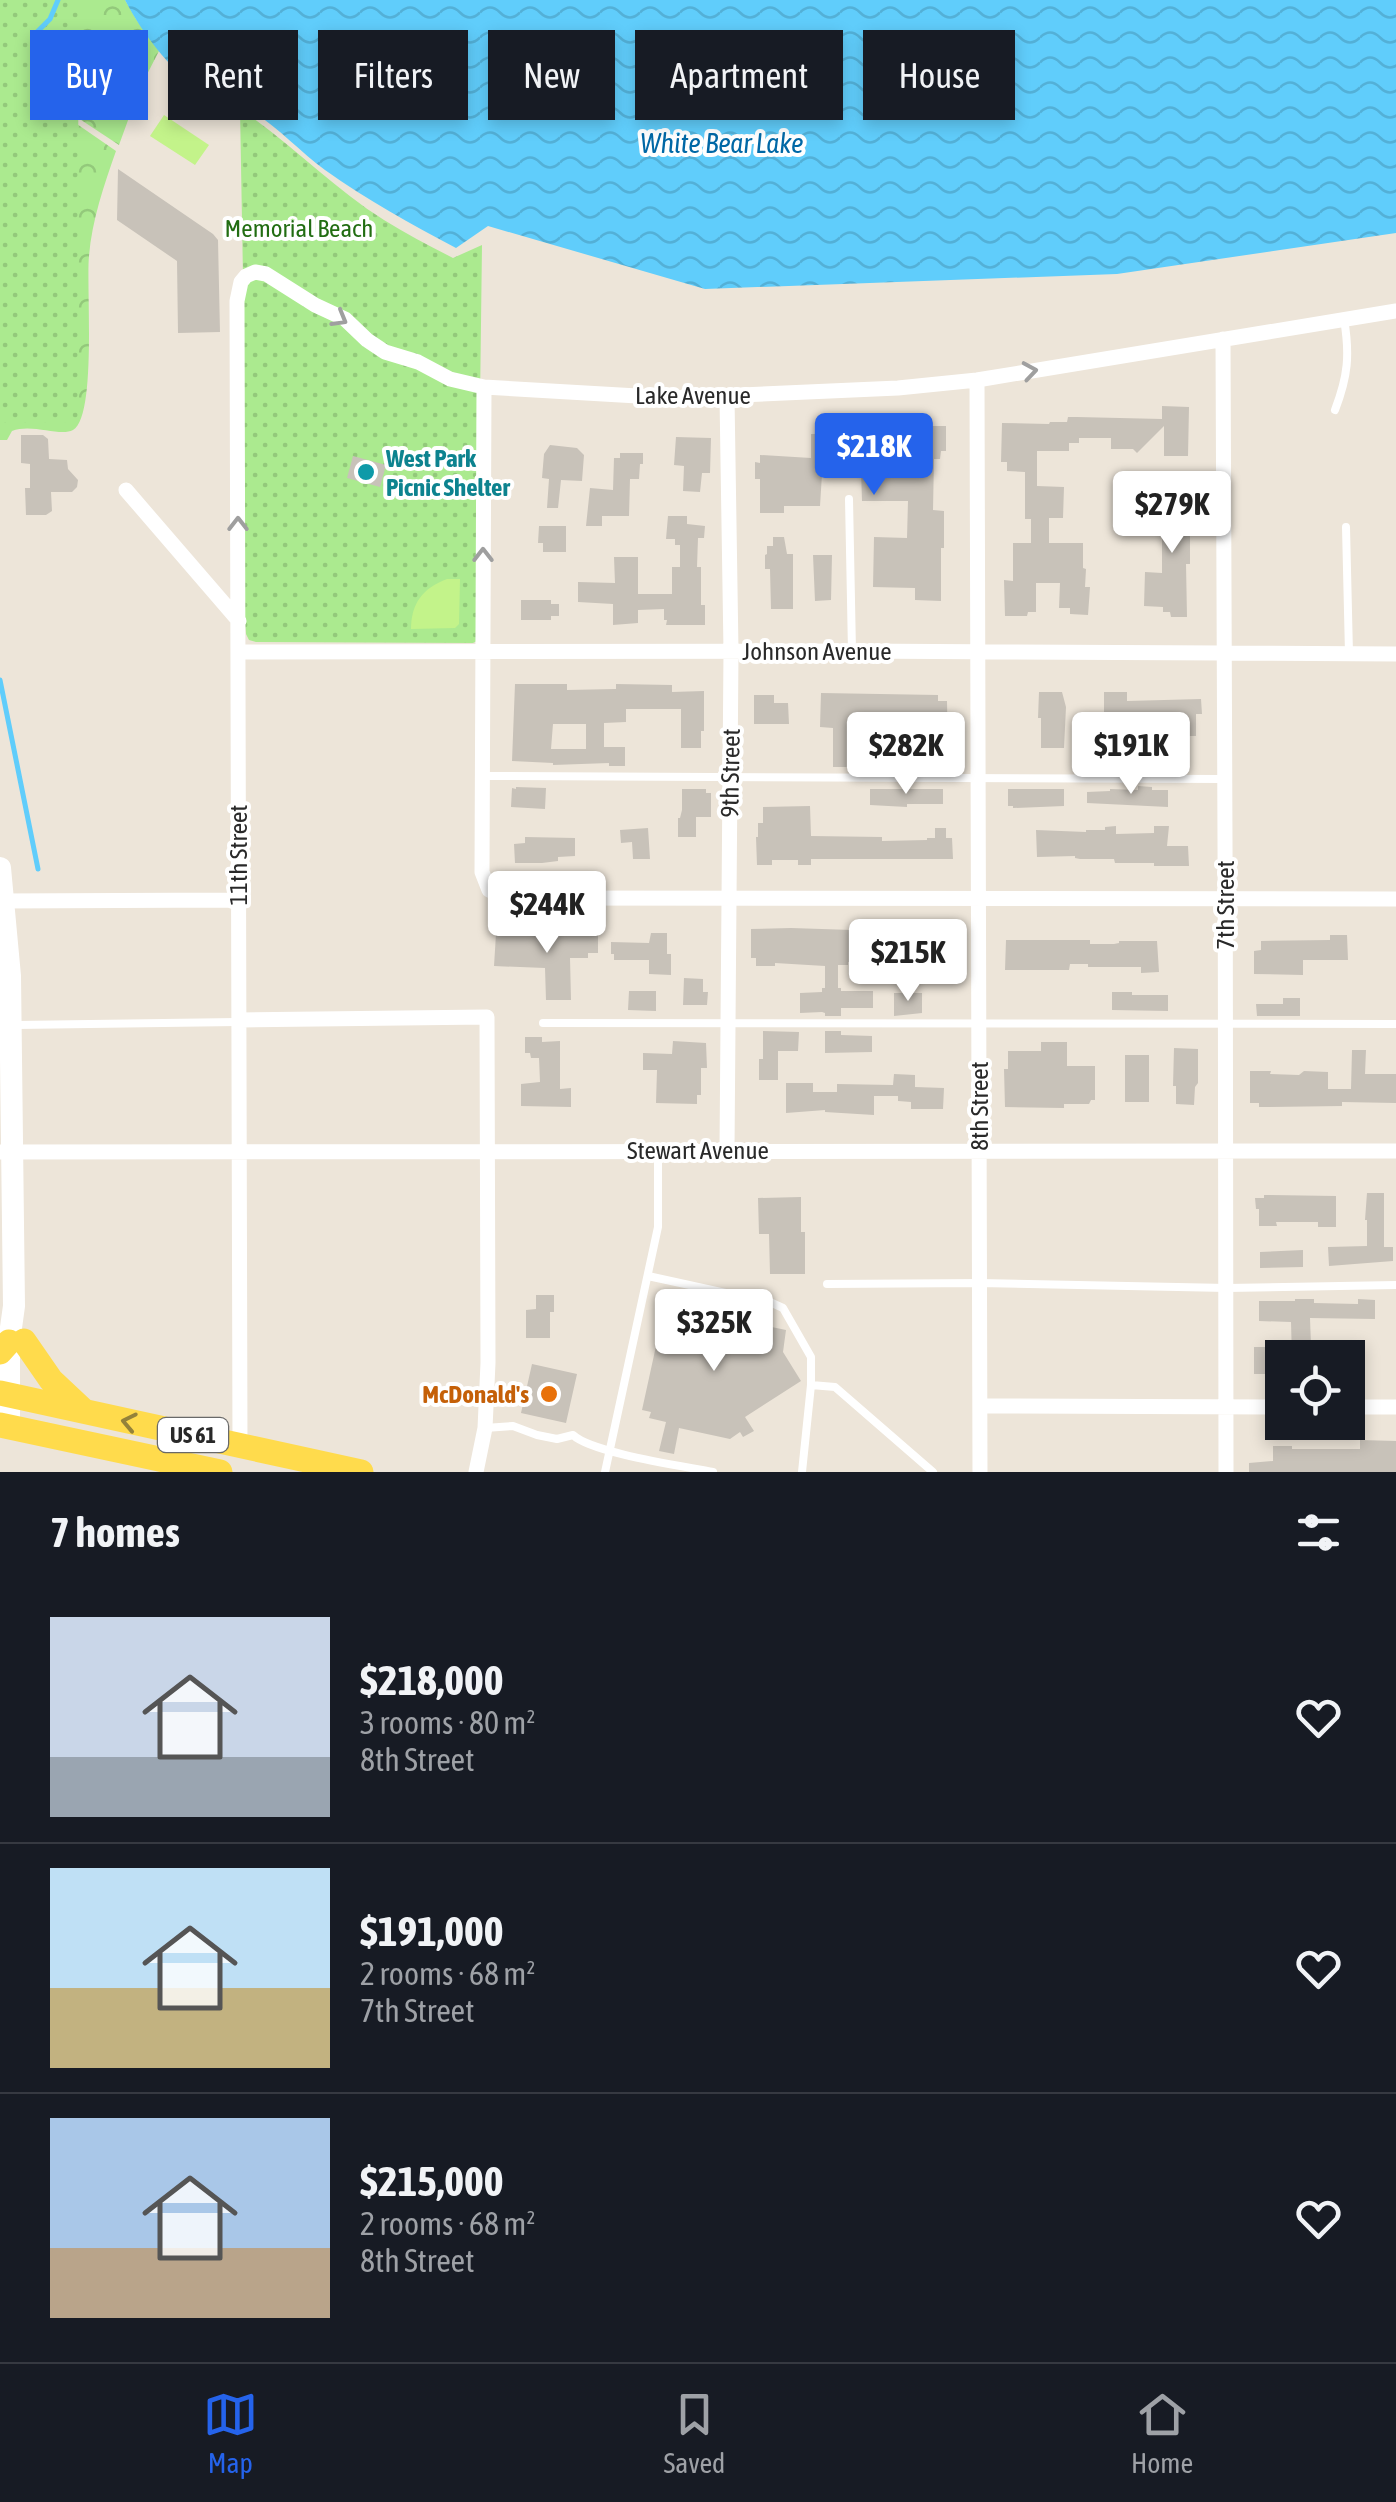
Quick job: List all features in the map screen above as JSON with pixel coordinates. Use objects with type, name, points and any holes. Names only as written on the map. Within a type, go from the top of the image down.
[{"type":"main road","points":[[0,868],[12,1025],[6,1152],[14,1306],[11,1427]]},
{"type":"main road","points":[[11,1345],[87,1413]]},
{"type":"main road","name":"US 61","points":[[11,1396],[361,1472]]},
{"type":"main road","name":"US 61","points":[[11,1427],[220,1472]]},
{"type":"street","name":"Lake Avenue","points":[[255,272],[266,274],[315,305],[339,315],[385,352],[418,362],[450,379],[484,387],[672,398],[898,388],[976,380],[1396,310]]},
{"type":"street","name":"11th Street","points":[[240,1446],[238,291],[241,282],[255,272]]},
{"type":"street","name":"7th Street","points":[[1223,339],[1226,1472]]},
{"type":"street","name":"8th Street","points":[[976,380],[980,1472]]},
{"type":"street","points":[[484,387],[482,872],[489,890],[506,898],[1396,898]]},
{"type":"street","name":"9th Street","points":[[727,1150],[731,651],[728,396]]},
{"type":"street","points":[[126,490],[239,621]]},
{"type":"street","name":"Johnson Avenue","points":[[239,652],[1396,654]]},
{"type":"street","points":[[2,901],[238,900]]},
{"type":"street","points":[[240,1021],[486,1017],[488,1364],[485,1428],[476,1472]]},
{"type":"street","name":"Stewart Avenue","points":[[6,1152],[1396,1151]]},
{"type":"street","points":[[981,1406],[1265,1407]]},
{"type":"street","points":[[1365,1407],[1396,1406]]},
{"type":"lane","points":[[1335,410],[1348,370],[1344,319]]},
{"type":"lane","points":[[849,498],[852,652]]},
{"type":"lane","points":[[1346,527],[1348,654]]},
{"type":"lane","points":[[482,776],[1224,779]]},
{"type":"lane","points":[[12,1025],[240,1021]]},
{"type":"lane","points":[[543,1023],[1396,1024]]},
{"type":"lane","points":[[606,1472],[658,1227],[658,1150]]},
{"type":"lane","points":[[648,1276],[782,1308],[811,1357],[802,1472]]},
{"type":"lane","points":[[827,1284],[1396,1286]]},
{"type":"lane","points":[[811,1386],[835,1387],[933,1472]]},
{"type":"lane","points":[[485,1428],[512,1426],[557,1439],[573,1435],[577,1440],[610,1450],[713,1472]]},
{"type":"green space","points":[[0,0],[78,0],[78,30],[30,30],[30,120],[78,120],[79,422],[0,423]]},
{"type":"green space","points":[[69,0],[125,0],[144,30],[69,30]]},
{"type":"green space","points":[[148,36],[159,51],[148,72]]},
{"type":"green space","points":[[164,115],[209,145],[195,165],[150,136]]},
{"type":"green space","points":[[58,120],[71,120],[116,151],[91,243],[88,377],[80,420],[73,430],[20,429],[12,431],[7,440],[0,440],[0,265]]},
{"type":"green space","points":[[81,120],[128,120],[119,145]]},
{"type":"green space","name":"Memorial Beach","points":[[240,120],[255,120],[365,207],[453,258],[482,245],[477,641],[249,640],[241,579]]},
{"type":"green space","points":[[447,579],[460,579],[459,624],[455,628],[411,629],[413,611],[420,598]]},
{"type":"water","name":"White Bear Lake","points":[[125,0],[1396,0],[1396,233],[1117,274],[705,289],[488,226],[456,248],[341,181],[264,120],[298,120],[298,30],[168,30],[168,61],[148,38],[148,30],[141,27]]},
{"type":"building","points":[[118,169],[218,240],[220,332],[178,333],[177,261],[117,220]]},
{"type":"building","points":[[1162,406],[1189,407],[1188,456],[1164,456],[1164,426],[1137,453],[1133,449],[1111,449],[1111,438],[1079,438],[1079,443],[1069,443],[1069,451],[1037,451],[1037,486],[1064,487],[1063,518],[1049,518],[1049,543],[1083,543],[1085,587],[1090,587],[1088,615],[1070,614],[1070,608],[1059,608],[1060,583],[1036,583],[1036,612],[1005,616],[1004,580],[1013,581],[1013,543],[1031,543],[1031,519],[1025,519],[1025,472],[1007,471],[1007,462],[1001,462],[1002,423],[1049,424],[1067,422],[1068,417],[1162,419]]},
{"type":"building","points":[[919,426],[946,426],[946,451],[941,451],[940,459],[934,459],[933,510],[944,511],[941,601],[915,600],[915,588],[873,587],[874,537],[907,538],[908,501],[862,501],[861,470],[831,470],[831,474],[822,474],[820,506],[784,506],[784,513],[760,513],[760,479],[755,479],[755,462],[760,463],[760,455],[811,458],[811,434],[867,433],[867,448],[893,448],[893,437],[919,434]]},
{"type":"building","points":[[21,435],[43,435],[48,439],[49,459],[67,460],[68,469],[78,480],[72,492],[51,492],[52,511],[46,515],[26,515],[25,488],[30,488],[30,464],[21,463]]},
{"type":"building","points":[[676,437],[711,438],[710,473],[702,473],[700,492],[683,491],[684,466],[674,465]]},
{"type":"building","points":[[550,445],[577,448],[584,455],[582,481],[561,480],[558,508],[547,508],[549,479],[542,478],[544,454]]},
{"type":"building","points":[[620,453],[643,453],[639,479],[630,479],[629,516],[602,516],[602,526],[586,526],[590,488],[613,490],[614,458],[620,458]]},
{"type":"building","name":"West Park Picnic Shelter","points":[[353,456],[386,465],[380,487],[347,478]]},
{"type":"building","points":[[1174,484],[1190,484],[1187,617],[1171,617],[1170,612],[1163,612],[1163,607],[1144,606],[1145,572],[1162,573],[1162,537],[1174,537],[1173,508],[1153,509],[1153,492],[1174,492]]},
{"type":"building","points":[[668,516],[687,516],[687,524],[705,526],[704,538],[698,538],[697,567],[701,567],[705,625],[666,625],[664,609],[638,610],[638,623],[613,625],[613,604],[578,602],[578,582],[615,583],[614,557],[638,557],[638,594],[672,594],[672,567],[680,567],[680,545],[675,545],[675,539],[666,539]]},
{"type":"building","points":[[539,526],[566,526],[566,552],[543,552],[543,543],[538,543]]},
{"type":"building","points":[[773,537],[784,537],[787,554],[793,554],[793,609],[771,609],[770,569],[765,569],[765,555],[767,546],[773,546]]},
{"type":"building","points":[[813,555],[832,555],[831,600],[815,601]]},
{"type":"building","points":[[521,600],[551,600],[551,604],[559,604],[559,616],[551,616],[551,620],[521,620]]},
{"type":"building","points":[[515,684],[567,684],[567,690],[616,689],[616,684],[672,685],[672,692],[704,691],[701,748],[681,748],[681,709],[626,709],[626,722],[604,723],[604,747],[625,747],[625,766],[512,761]],"holes":[[[553,724],[586,724],[586,749],[551,749]]]},
{"type":"building","points":[[1039,692],[1062,692],[1066,707],[1064,748],[1041,748]]},
{"type":"building","points":[[1104,692],[1127,692],[1127,701],[1201,699],[1196,736],[1188,736],[1189,763],[1160,760],[1160,742],[1136,742],[1135,759],[1119,758],[1120,735],[1108,735],[1108,726],[1104,726]]},
{"type":"building","points":[[821,693],[938,695],[938,701],[947,701],[948,756],[927,756],[926,727],[904,728],[904,767],[833,767],[833,728],[820,727]]},
{"type":"building","points":[[754,695],[774,695],[774,703],[788,703],[789,724],[754,724]]},
{"type":"building","points":[[1138,786],[1168,790],[1168,807],[1087,803],[1087,792],[1138,790]]},
{"type":"building","points":[[512,788],[546,788],[545,809],[511,807]]},
{"type":"building","points":[[682,789],[706,789],[706,793],[711,793],[711,817],[696,817],[696,837],[678,837]]},
{"type":"building","points":[[870,789],[943,789],[943,804],[870,805]]},
{"type":"building","points":[[1008,789],[1064,789],[1064,806],[1013,808],[1008,806]]},
{"type":"building","points":[[810,806],[811,836],[927,840],[935,838],[935,828],[946,828],[946,838],[952,838],[953,859],[811,859],[811,865],[798,865],[798,860],[772,860],[772,865],[757,865],[756,837],[758,823],[763,823],[763,807]]},
{"type":"building","points":[[1116,826],[1116,834],[1154,833],[1154,826],[1169,826],[1167,846],[1188,846],[1189,866],[1115,863],[1114,859],[1075,856],[1037,857],[1036,830],[1086,832]]},
{"type":"building","points":[[648,828],[650,859],[633,859],[632,842],[621,843],[620,830]]},
{"type":"building","points":[[525,837],[575,838],[575,856],[542,863],[515,863],[514,844],[525,843]]},
{"type":"building","points":[[751,929],[944,933],[944,941],[949,941],[948,953],[939,953],[939,970],[926,970],[926,964],[891,962],[838,965],[838,988],[873,991],[873,1008],[841,1008],[841,1016],[800,1013],[800,993],[822,992],[825,988],[825,966],[756,966],[756,958],[751,958]]},
{"type":"building","points":[[580,930],[598,930],[598,953],[588,953],[588,958],[570,958],[571,1000],[546,1000],[545,968],[494,966],[496,934],[580,934]]},
{"type":"building","points":[[651,933],[667,933],[671,975],[649,974],[649,960],[614,960],[611,954],[611,942],[649,943]]},
{"type":"building","points":[[1330,935],[1347,935],[1348,960],[1303,960],[1303,975],[1254,974],[1254,951],[1261,950],[1261,941],[1330,940]]},
{"type":"building","points":[[1006,940],[1090,940],[1090,944],[1157,941],[1159,972],[1141,973],[1141,967],[1088,964],[1070,964],[1069,970],[1005,970]]},
{"type":"building","points":[[684,978],[703,979],[707,1005],[683,1005]]},
{"type":"building","points":[[629,991],[656,991],[656,1011],[628,1010]]},
{"type":"building","points":[[1112,992],[1168,995],[1168,1011],[1112,1010]]},
{"type":"building","points":[[894,993],[922,993],[922,1013],[894,1016]]},
{"type":"building","points":[[1283,998],[1300,998],[1300,1016],[1257,1016],[1256,1004],[1283,1004]]},
{"type":"building","points":[[763,1031],[799,1032],[798,1051],[778,1051],[778,1080],[759,1080]]},
{"type":"building","points":[[825,1031],[872,1036],[872,1052],[825,1053]]},
{"type":"building","points":[[525,1037],[542,1037],[542,1042],[560,1041],[560,1089],[571,1088],[571,1107],[521,1106],[521,1084],[540,1082],[539,1058],[525,1053]]},
{"type":"building","points":[[673,1041],[706,1043],[707,1068],[701,1068],[697,1104],[656,1103],[657,1070],[643,1070],[643,1053],[672,1054]]},
{"type":"building","points":[[1041,1042],[1067,1042],[1067,1066],[1095,1066],[1095,1100],[1089,1104],[1064,1104],[1064,1108],[1005,1107],[1004,1069],[1008,1069],[1008,1051],[1041,1051]]},
{"type":"building","points":[[1174,1048],[1198,1049],[1194,1105],[1176,1104]]},
{"type":"building","points":[[1352,1050],[1366,1050],[1365,1074],[1396,1074],[1396,1103],[1259,1107],[1259,1103],[1250,1103],[1250,1071],[1299,1075],[1304,1071],[1328,1072],[1328,1089],[1351,1089]]},
{"type":"building","points":[[1125,1055],[1149,1055],[1149,1102],[1125,1102]]},
{"type":"building","points":[[894,1074],[915,1075],[915,1087],[944,1088],[943,1109],[911,1109],[911,1102],[898,1101],[898,1096],[874,1096],[874,1115],[825,1110],[786,1113],[786,1083],[813,1083],[813,1092],[837,1092],[837,1084],[893,1085]]},
{"type":"building","points":[[1367,1193],[1384,1193],[1384,1247],[1393,1247],[1393,1261],[1329,1266],[1328,1247],[1367,1246]]},
{"type":"building","points":[[1336,1196],[1336,1227],[1318,1227],[1318,1222],[1259,1226],[1255,1198]]},
{"type":"building","points":[[801,1197],[805,1274],[770,1274],[769,1234],[759,1234],[758,1198]]},
{"type":"building","points":[[1303,1250],[1303,1267],[1260,1268],[1260,1252]]},
{"type":"building","points":[[536,1295],[554,1295],[550,1338],[526,1338],[526,1310],[536,1309]]},
{"type":"building","points":[[1358,1299],[1375,1300],[1375,1319],[1310,1318],[1311,1340],[1292,1340],[1291,1322],[1259,1321],[1259,1301],[1358,1304]]},
{"type":"building","points":[[665,1305],[786,1330],[783,1352],[801,1381],[745,1417],[754,1431],[743,1437],[740,1432],[730,1439],[679,1428],[674,1454],[659,1451],[666,1422],[649,1418],[651,1412],[642,1410]]},
{"type":"building","points":[[1254,1347],[1265,1347],[1265,1374],[1254,1374]]},
{"type":"building","name":"McDonald's","points":[[532,1364],[577,1374],[566,1423],[521,1413]]},
{"type":"building","points":[[1360,1440],[1396,1441],[1396,1472],[1249,1472],[1249,1463],[1273,1461],[1273,1446],[1360,1449]]},
{"type":"waterway","points":[[39,30],[50,19],[58,0]]},
{"type":"waterway","points":[[0,680],[38,869]]},
{"type":"place","name":"West Park Picnic Shelter","points":[[366,472]]},
{"type":"place","name":"McDonald's","points":[[549,1394]]}]
